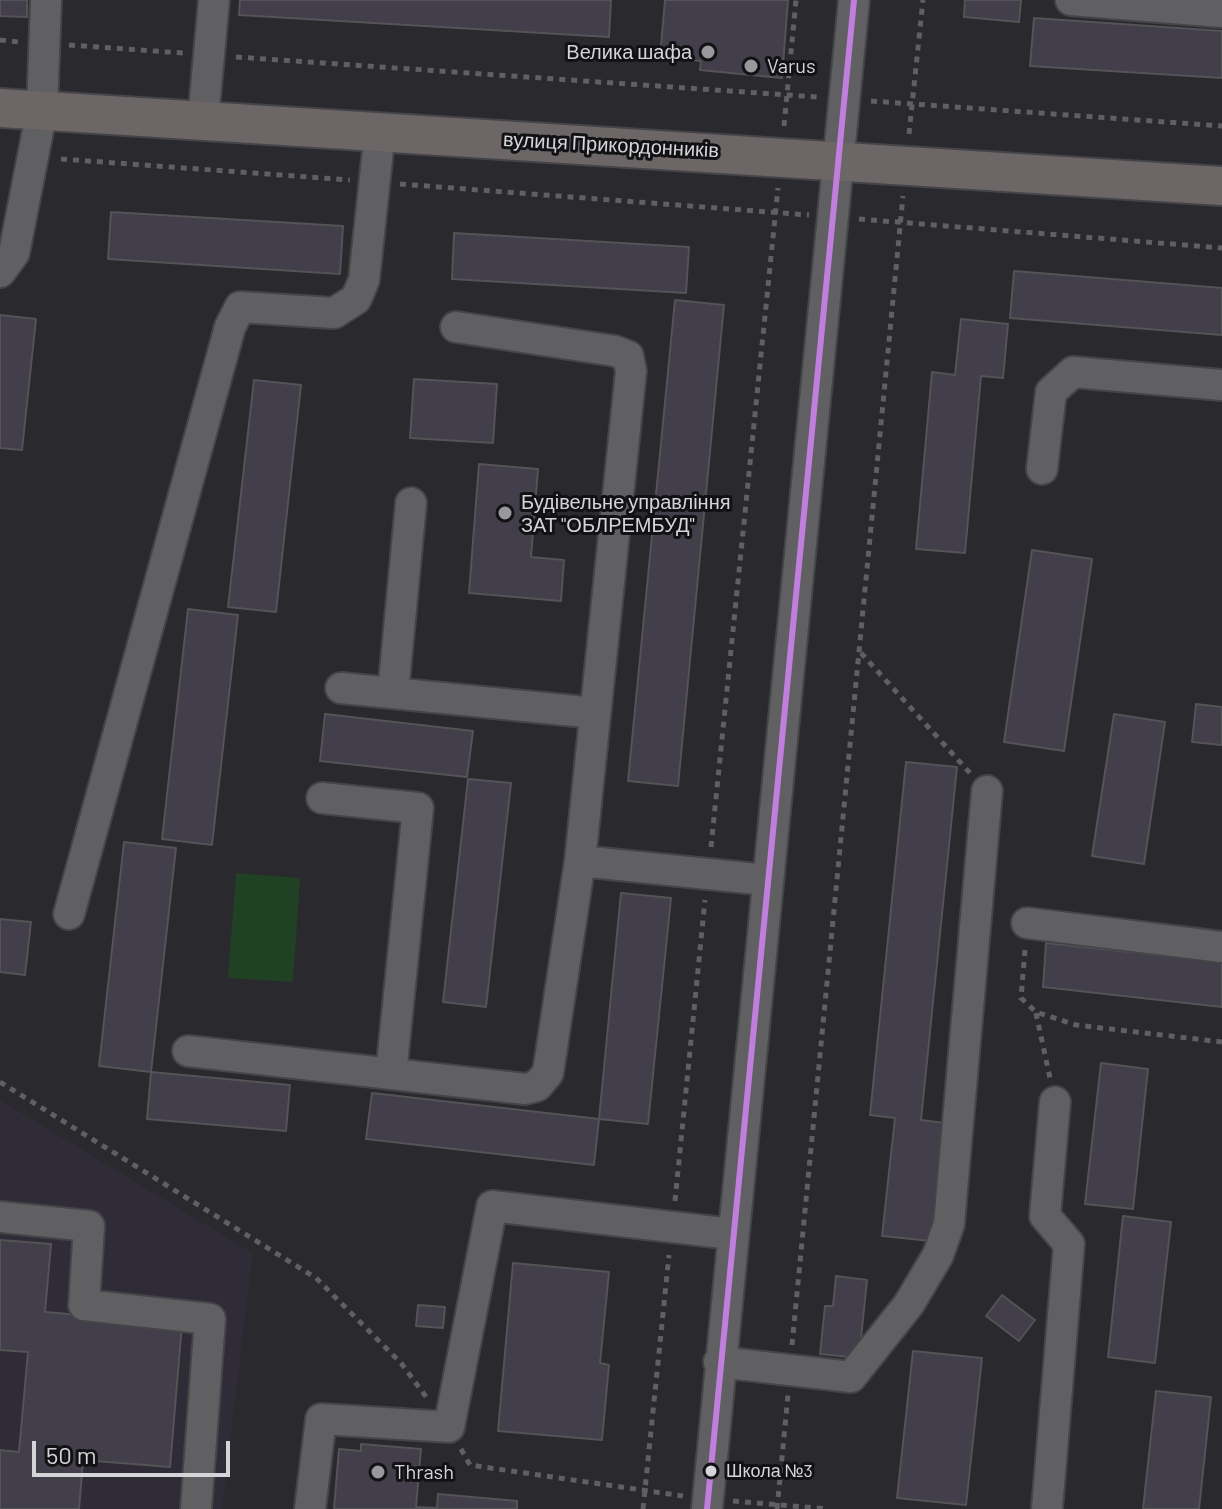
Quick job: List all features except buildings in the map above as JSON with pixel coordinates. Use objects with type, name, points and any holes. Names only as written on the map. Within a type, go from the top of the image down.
[{"type":"main road","name":"вулиця Прикордонників","points":[[0,108],[781,155],[1222,186]]},
{"type":"street","points":[[0,272],[14,253],[42,110],[46,0]]},
{"type":"street","points":[[203,120],[214,0]]},
{"type":"street","points":[[707,1502],[854,0]]},
{"type":"street","points":[[1071,0],[1222,12]]},
{"type":"street","points":[[69,914],[230,327],[240,307],[334,313],[356,299],[364,280],[380,131]]},
{"type":"street","points":[[188,1051],[525,1089],[537,1086],[548,1073],[580,861],[631,371],[628,356],[456,327]]},
{"type":"street","points":[[1042,469],[1051,392],[1073,372],[1222,385]]},
{"type":"street","points":[[393,693],[411,503]]},
{"type":"street","points":[[341,688],[595,713]]},
{"type":"street","points":[[719,1362],[851,1377],[909,1304],[938,1255],[949,1224],[987,791]]},
{"type":"street","points":[[322,798],[418,808],[391,1074]]},
{"type":"street","points":[[580,861],[767,880]]},
{"type":"street","points":[[1027,923],[1222,947]]},
{"type":"street","points":[[1047,1509],[1069,1244],[1045,1216],[1055,1102]]},
{"type":"street","points":[[310,1509],[321,1419],[449,1427],[492,1206],[732,1234]]},
{"type":"street","points":[[0,1217],[89,1226],[84,1305],[210,1319],[196,1509]]},
{"type":"path","points":[[643,1509],[796,0]]},
{"type":"path","points":[[777,1507],[923,0]]},
{"type":"path","points":[[0,40],[1222,126]]},
{"type":"path","points":[[901,223],[1222,248]]},
{"type":"path","points":[[860,652],[987,791]]},
{"type":"path","points":[[1027,923],[1021,998],[1036,1012],[1076,1025],[1222,1042]]},
{"type":"path","points":[[1036,1012],[1055,1102]]},
{"type":"path","points":[[0,1082],[316,1278],[401,1363],[449,1427]]},
{"type":"path","points":[[470,1465],[707,1502],[828,1509]]},
{"type":"shaded area","points":[[0,1100],[253,1253],[222,1509],[0,1509]]},
{"type":"green space","points":[[236,873],[300,878],[293,982],[228,978]]},
{"type":"transit line","points":[[707,1509],[854,0]]},
{"type":"place","name":"Велика шафа","points":[[708,52]]},
{"type":"place","name":"Varus","points":[[751,66]]},
{"type":"place","name":"Будівельне управління ЗАТ \"ОБЛРЕМБУД\"","points":[[505,513]]},
{"type":"place","name":"Школа №3","points":[[711,1471]]},
{"type":"place","name":"Thrash","points":[[378,1472]]}]
